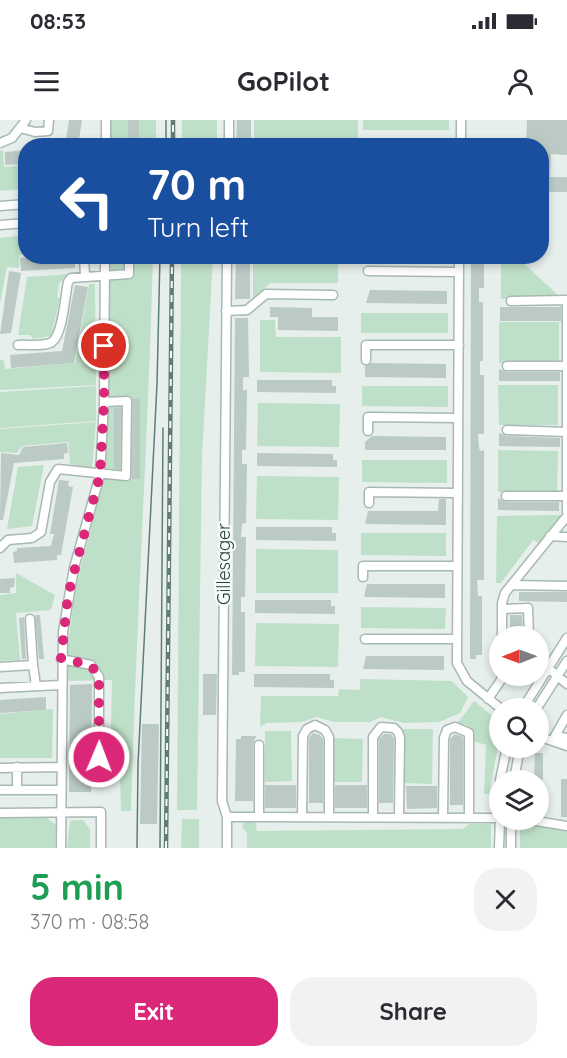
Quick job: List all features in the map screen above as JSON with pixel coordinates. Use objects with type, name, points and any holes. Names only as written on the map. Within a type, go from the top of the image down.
[{"type":"street","points":[[0,143],[12,138],[26,120]]},
{"type":"street","points":[[20,128],[35,132],[48,131],[50,120]]},
{"type":"street","points":[[106,120],[106,138]]},
{"type":"street","points":[[229,120],[229,138]]},
{"type":"street","points":[[461,120],[461,138]]},
{"type":"street","points":[[0,206],[18,205]]},
{"type":"street","points":[[0,225],[18,224]]},
{"type":"street","points":[[84,264],[85,276]]},
{"type":"street","points":[[61,848],[61,659],[68,595],[100,475],[104,402],[105,264]]},
{"type":"street","points":[[18,345],[53,341],[60,328],[68,282],[74,277],[129,274],[129,264]]},
{"type":"street","name":"Gillesager","points":[[226,848],[227,817],[222,801],[227,264]]},
{"type":"street","points":[[459,264],[457,663],[462,675],[488,699],[497,686]]},
{"type":"street","points":[[368,271],[459,272]]},
{"type":"street","points":[[226,311],[247,310],[266,294],[333,295]]},
{"type":"street","points":[[502,626],[503,598],[567,514],[567,300],[511,301]]},
{"type":"street","points":[[366,360],[366,345],[459,345]]},
{"type":"street","points":[[507,366],[567,366]]},
{"type":"street","points":[[0,548],[8,540],[32,538],[41,532],[54,472],[61,469],[126,476],[127,401],[104,402]]},
{"type":"street","points":[[368,431],[368,417],[458,418]]},
{"type":"street","points":[[507,430],[567,432]]},
{"type":"street","points":[[369,503],[369,492],[458,493]]},
{"type":"street","points":[[506,496],[567,496]]},
{"type":"street","points":[[550,536],[567,537]]},
{"type":"street","points":[[363,577],[363,566],[457,566]]},
{"type":"street","points":[[512,585],[567,586]]},
{"type":"street","points":[[502,609],[528,608],[529,626]]},
{"type":"street","points":[[30,620],[36,686]]},
{"type":"street","points":[[549,664],[567,638]]},
{"type":"street","points":[[365,639],[457,639]]},
{"type":"street","points":[[61,659],[91,665],[99,677],[99,780]]},
{"type":"street","points":[[543,698],[567,661]]},
{"type":"street","points":[[0,667],[33,665]]},
{"type":"street","points":[[549,669],[567,684]]},
{"type":"street","points":[[0,688],[61,685]]},
{"type":"street","points":[[567,715],[555,736],[567,738]]},
{"type":"street","points":[[302,817],[303,736],[315,725],[325,730],[329,737],[329,817]]},
{"type":"street","points":[[373,817],[373,737],[381,727],[387,726],[398,732],[399,738],[399,817]]},
{"type":"street","points":[[443,817],[444,738],[447,730],[455,727],[469,733],[469,817]]},
{"type":"street","points":[[549,740],[567,746]]},
{"type":"street","points":[[259,745],[259,816]]},
{"type":"street","points":[[17,767],[17,790]]},
{"type":"street","points":[[0,768],[62,767]]},
{"type":"street","points":[[0,790],[61,789]]},
{"type":"street","points":[[0,813],[101,812],[101,848]]},
{"type":"street","points":[[227,817],[489,817]]},
{"type":"street","points":[[549,823],[567,826]]},
{"type":"street","points":[[499,848],[500,830]]},
{"type":"street","points":[[511,830],[511,848]]},
{"type":"green space","points":[[109,120],[156,120],[156,138],[109,138]]},
{"type":"green space","points":[[182,120],[217,120],[217,138],[182,138]]},
{"type":"green space","points":[[254,120],[358,120],[358,138],[254,138]]},
{"type":"green space","points":[[363,120],[449,120],[449,130],[363,130]]},
{"type":"green space","points":[[3,150],[4,167],[18,166],[18,190],[0,191],[0,151]]},
{"type":"green space","points":[[18,236],[19,268],[7,267],[0,304],[0,238]]},
{"type":"green space","points":[[110,264],[153,264],[131,811],[121,811],[120,775],[110,775],[112,680],[67,681],[67,650],[76,586],[106,471]]},
{"type":"green space","points":[[181,264],[213,264],[202,456],[197,810],[177,810]]},
{"type":"green space","points":[[253,264],[338,264],[338,283],[270,283],[253,300]]},
{"type":"green space","points":[[501,264],[525,264],[561,298],[501,299]]},
{"type":"green space","points":[[69,274],[59,283],[57,297],[60,298],[51,336],[33,339],[30,335],[18,335],[27,277]]},
{"type":"green space","points":[[89,284],[95,284],[96,385],[0,390],[0,359],[4,361],[5,369],[75,363]]},
{"type":"green space","points":[[361,313],[448,313],[448,333],[361,333]]},
{"type":"green space","points":[[260,320],[275,320],[276,337],[341,337],[341,373],[260,372]]},
{"type":"green space","points":[[499,322],[559,322],[559,363],[499,363]]},
{"type":"green space","points":[[498,385],[558,385],[558,425],[499,425]]},
{"type":"green space","points":[[96,386],[96,421],[0,428],[0,392]]},
{"type":"green space","points":[[362,386],[448,386],[448,407],[362,406]]},
{"type":"green space","points":[[258,403],[340,404],[339,447],[257,446]]},
{"type":"green space","points":[[96,422],[92,469],[70,464],[68,442],[22,446],[17,453],[0,452],[0,429]]},
{"type":"green space","points":[[498,450],[558,451],[557,493],[498,492]]},
{"type":"green space","points":[[362,460],[447,460],[447,483],[362,482]]},
{"type":"green space","points":[[44,465],[32,526],[7,529],[18,467]]},
{"type":"green space","points":[[257,476],[339,477],[338,520],[256,519]]},
{"type":"green space","points":[[561,515],[539,543],[533,540],[501,583],[496,583],[497,516]]},
{"type":"green space","points":[[361,533],[446,533],[446,556],[361,555]]},
{"type":"green space","points":[[256,549],[338,550],[338,593],[256,593]]},
{"type":"green space","points":[[16,573],[55,595],[51,610],[16,613],[20,660],[0,661],[0,595],[16,593]]},
{"type":"green space","points":[[361,607],[446,608],[445,629],[361,628]]},
{"type":"green space","points":[[256,623],[339,624],[338,667],[255,666]]},
{"type":"green space","points":[[360,679],[452,681],[468,697],[460,713],[439,722],[404,723],[381,717],[370,722],[334,722],[316,717],[302,722],[267,723],[260,727],[261,696],[338,696],[339,689],[360,690]]},
{"type":"green space","points":[[474,701],[489,713],[489,758],[496,758],[494,770],[489,770],[489,794],[484,794],[486,745],[474,741],[473,733],[466,725],[454,724],[460,720]]},
{"type":"green space","points":[[53,709],[52,758],[0,758],[0,714]]},
{"type":"green space","points":[[403,729],[433,729],[432,784],[403,783]]},
{"type":"green space","points":[[265,731],[291,731],[292,781],[265,782]]},
{"type":"green space","points":[[333,738],[363,739],[362,782],[332,782]]},
{"type":"green space","points":[[0,818],[47,818],[56,825],[55,848],[0,848]]},
{"type":"green space","points":[[182,819],[199,819],[199,848],[181,848]]},
{"type":"green space","points":[[83,820],[90,829],[90,848],[67,848],[70,821]]},
{"type":"green space","points":[[245,821],[255,822],[257,831],[463,829],[469,824],[489,824],[491,848],[247,848],[247,833],[242,826]]},
{"type":"green space","points":[[549,826],[567,828],[567,848],[520,848],[520,830],[549,830]]},
{"type":"building","points":[[69,120],[82,120],[79,138],[66,138]]},
{"type":"building","points":[[128,120],[139,120],[139,138],[128,138]]},
{"type":"building","points":[[237,120],[251,120],[251,138],[236,138]]},
{"type":"building","points":[[527,120],[567,120],[567,155],[551,154],[550,177],[567,177],[567,192],[549,192],[549,138],[526,138]]},
{"type":"building","points":[[18,151],[18,164],[5,165],[5,152]]},
{"type":"building","points":[[20,264],[75,264],[75,268],[21,271]]},
{"type":"building","points":[[236,264],[250,264],[250,299],[235,299]]},
{"type":"building","points":[[471,264],[484,264],[484,288],[479,288],[479,302],[483,302],[483,361],[480,361],[480,375],[484,375],[484,434],[478,434],[480,451],[484,450],[484,580],[477,580],[478,596],[482,596],[482,655],[476,655],[476,659],[470,659]]},
{"type":"building","points":[[9,271],[21,273],[11,333],[0,334]]},
{"type":"building","points":[[75,285],[88,287],[74,363],[11,368],[10,355],[62,351]]},
{"type":"building","points":[[370,290],[447,291],[447,304],[366,303]]},
{"type":"building","points":[[270,307],[312,308],[312,317],[338,317],[338,331],[278,330],[278,317],[270,317]]},
{"type":"building","points":[[500,307],[561,307],[561,321],[500,321]]},
{"type":"building","points":[[235,318],[248,318],[249,377],[243,377],[243,390],[247,390],[246,450],[242,450],[242,464],[247,464],[246,523],[242,524],[241,537],[246,537],[245,597],[241,597],[241,612],[245,612],[245,672],[239,672],[239,675],[232,675]]},
{"type":"building","points":[[371,363],[446,364],[446,378],[365,377],[365,366]]},
{"type":"building","points":[[499,369],[507,372],[560,372],[560,381],[499,381]]},
{"type":"building","points":[[257,380],[332,380],[332,386],[336,386],[336,393],[257,392]]},
{"type":"building","points":[[140,398],[140,479],[132,479],[133,399]]},
{"type":"building","points":[[114,408],[121,408],[120,469],[114,468]]},
{"type":"building","points":[[499,433],[507,436],[560,438],[560,447],[499,446]]},
{"type":"building","points":[[372,436],[446,437],[446,450],[365,450],[365,442]]},
{"type":"building","points":[[67,443],[68,453],[64,454],[64,459],[14,463],[3,520],[0,520],[1,453],[19,455],[23,447]]},
{"type":"building","points":[[257,453],[333,454],[333,460],[337,460],[337,467],[257,466]]},
{"type":"building","points":[[59,480],[69,481],[68,486],[73,487],[61,555],[57,555],[57,560],[14,563],[13,552],[17,551],[17,548],[51,546],[54,534],[50,534]]},
{"type":"building","points":[[498,498],[506,502],[559,502],[559,511],[498,510]]},
{"type":"building","points":[[439,499],[446,499],[446,525],[365,524],[368,511],[438,511]]},
{"type":"building","points":[[256,527],[332,527],[332,533],[336,533],[336,541],[256,540]]},
{"type":"building","points":[[15,578],[14,587],[10,588],[10,593],[0,593],[0,579]]},
{"type":"building","points":[[367,584],[445,584],[445,598],[364,597]]},
{"type":"building","points":[[519,592],[567,592],[567,602],[519,601]]},
{"type":"building","points":[[255,600],[331,600],[331,606],[335,606],[335,614],[255,613]]},
{"type":"building","points":[[35,615],[40,615],[44,659],[39,659]]},
{"type":"building","points":[[510,615],[522,615],[523,626],[510,626]]},
{"type":"building","points":[[24,617],[26,659],[22,659],[19,618]]},
{"type":"building","points":[[366,656],[444,656],[444,670],[363,669]]},
{"type":"building","points":[[203,674],[217,674],[216,715],[203,715]]},
{"type":"building","points":[[254,674],[330,674],[330,680],[334,680],[334,688],[254,687]]},
{"type":"building","points":[[92,684],[91,792],[69,792],[70,685]]},
{"type":"building","points":[[46,697],[46,710],[0,713],[0,700]]},
{"type":"building","points":[[142,724],[159,724],[157,824],[140,824]]},
{"type":"building","points":[[313,733],[320,735],[323,739],[323,803],[309,803],[309,738]]},
{"type":"building","points":[[384,734],[391,734],[394,739],[393,803],[379,803],[379,739]]},
{"type":"building","points":[[455,734],[463,737],[463,805],[450,805],[450,739]]},
{"type":"building","points":[[241,736],[256,736],[253,745],[253,801],[235,801],[236,739],[241,739]]},
{"type":"building","points":[[535,758],[543,758],[543,770],[534,770]]},
{"type":"building","points":[[561,779],[567,779],[567,817],[561,817]]},
{"type":"building","points":[[265,785],[296,785],[296,808],[265,808]]},
{"type":"building","points":[[335,785],[367,785],[367,808],[335,808]]},
{"type":"building","points":[[406,786],[437,786],[437,808],[407,809]]},
{"type":"tram line","points":[[166,120],[166,138]]},
{"type":"tram line","points":[[137,848],[138,764],[157,384],[160,264]]},
{"type":"tram line","points":[[160,848],[163,428]]},
{"type":"railway","points":[[173,120],[173,138]]},
{"type":"railway","points":[[166,848],[172,264]]},
{"type":"route","points":[[99,757],[99,677],[91,665],[61,659],[68,595],[100,475],[104,346]]}]
